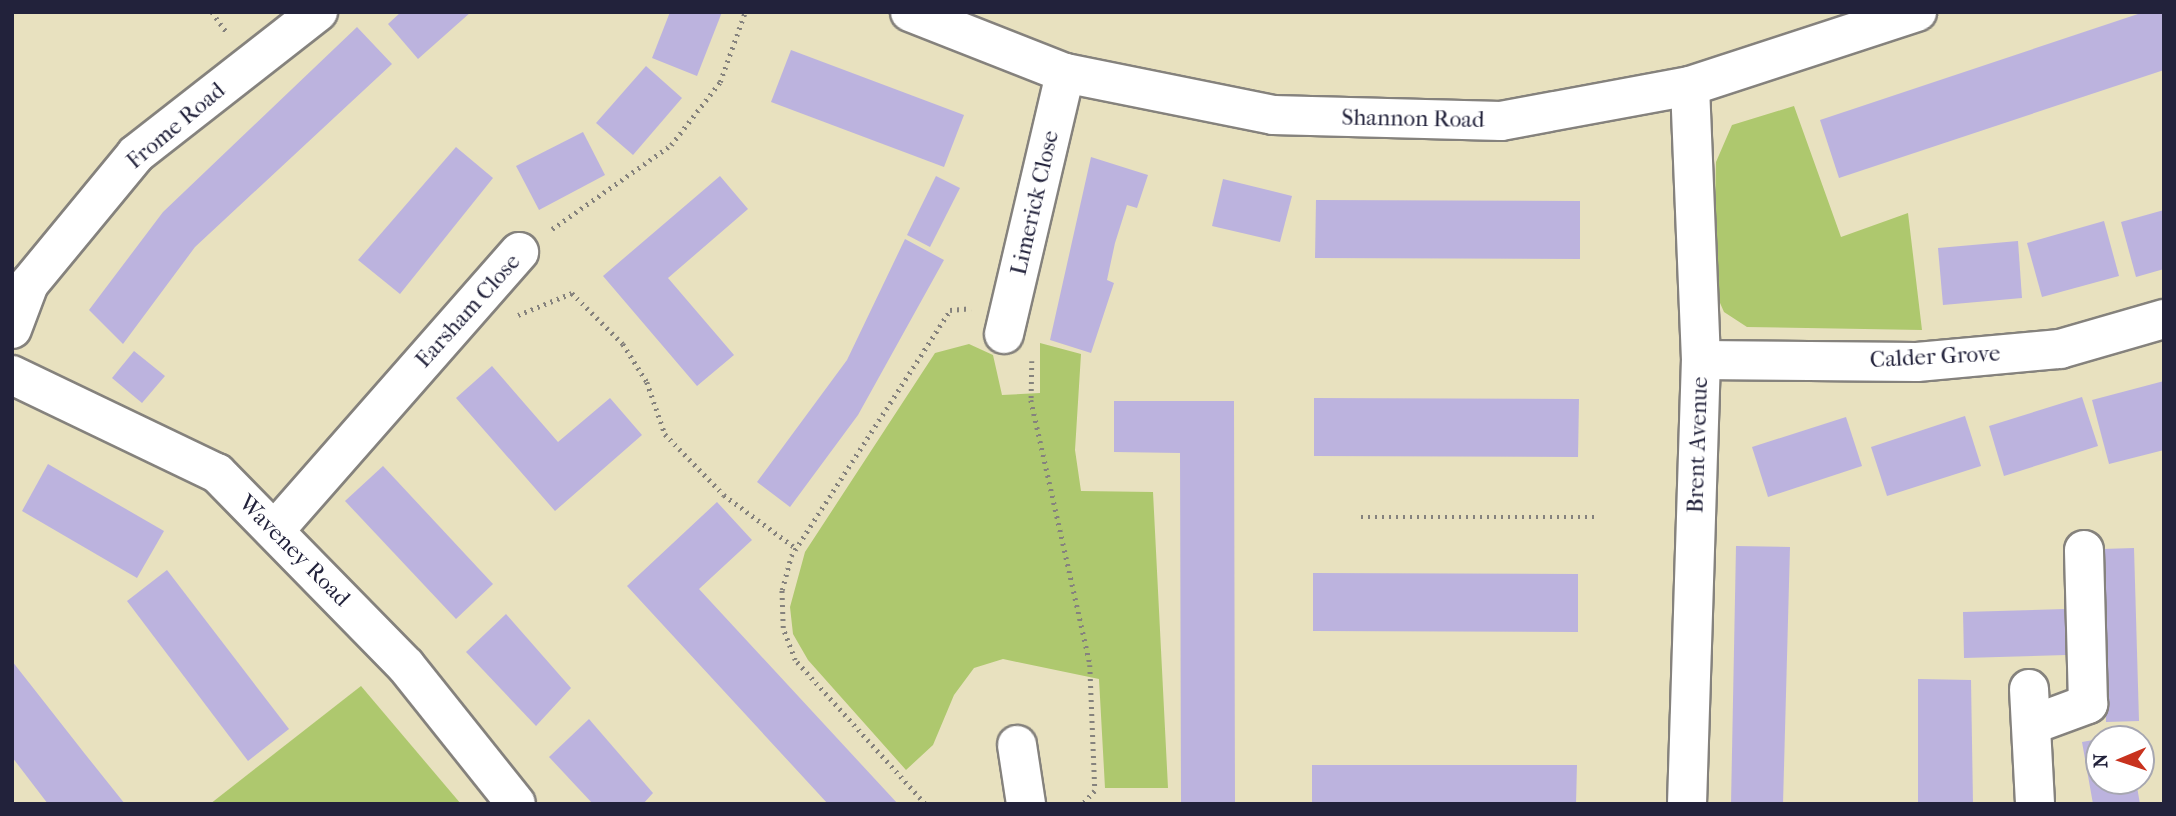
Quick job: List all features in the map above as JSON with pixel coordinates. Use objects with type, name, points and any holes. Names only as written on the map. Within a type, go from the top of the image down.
[{"type":"street","name":"Frome Road","points":[[12,329],[29,284],[136,154],[318,12]]},
{"type":"street","name":"Shannon Road","points":[[910,12],[1065,73],[1273,116],[1501,121],[1690,86],[1899,15]]},
{"type":"street","name":"Limerick Close","points":[[1015,328],[1065,73]]},
{"type":"street","name":"Brent Avenue","points":[[1687,804],[1701,360],[1690,86]]},
{"type":"street","name":"Earsham Close","points":[[275,530],[519,252]]},
{"type":"street","name":"Calder Grove","points":[[1701,360],[1956,358],[2060,349],[2164,318]]},
{"type":"street","name":"Waveney Road","points":[[12,375],[217,473],[406,666],[516,804]]},
{"type":"street","points":[[2035,804],[2031,707],[2088,704],[2084,550]]},
{"type":"street","points":[[1017,745],[1026,804]]},
{"type":"path","name":"Earsham Close","points":[[519,252],[671,145],[720,82],[745,12]]},
{"type":"path","points":[[454,327],[468,335],[572,293],[623,344],[647,382],[665,435],[723,495],[797,549]]},
{"type":"path","points":[[925,804],[795,660],[783,628],[782,590],[797,549],[950,310],[1015,328],[1090,665],[1095,792],[1083,804]]},
{"type":"path","points":[[1361,517],[1598,517]]},
{"type":"green space","points":[[1794,106],[1841,237],[1908,213],[1922,330],[1747,327],[1724,312],[1713,287],[1716,162],[1732,125]]},
{"type":"green space","points":[[1040,343],[1081,354],[1075,450],[1081,491],[1153,492],[1168,788],[1105,788],[1099,679],[1003,659],[974,668],[954,695],[933,745],[906,770],[808,660],[793,634],[790,607],[805,552],[935,353],[969,344],[993,355],[1002,395],[1040,393]]},
{"type":"green space","points":[[361,686],[461,804],[210,804]]},
{"type":"building","points":[[401,12],[471,12],[418,59],[388,24]]},
{"type":"building","points":[[670,12],[722,12],[697,76],[652,58]]},
{"type":"building","points":[[2144,12],[2164,12],[2164,70],[1839,178],[1820,120]]},
{"type":"building","points":[[357,27],[392,64],[195,247],[123,344],[89,310],[163,212]]},
{"type":"building","points":[[791,50],[964,115],[944,167],[771,102]]},
{"type":"building","points":[[646,66],[682,98],[633,155],[596,123]]},
{"type":"building","points":[[583,132],[605,175],[539,210],[516,166]]},
{"type":"building","points":[[456,147],[493,178],[400,294],[358,260]]},
{"type":"building","points":[[1091,157],[1148,175],[1137,208],[1127,205],[1107,280],[1114,283],[1091,353],[1050,340]]},
{"type":"building","points":[[720,176],[748,209],[668,278],[734,355],[697,386],[603,276]]},
{"type":"building","points":[[936,176],[960,188],[930,247],[907,235]]},
{"type":"building","points":[[1223,179],[1292,196],[1280,242],[1212,226]]},
{"type":"building","points":[[1316,200],[1580,201],[1580,259],[1315,258]]},
{"type":"building","points":[[2164,210],[2164,269],[2136,277],[2121,222]]},
{"type":"building","points":[[2104,221],[2119,276],[2042,297],[2027,243]]},
{"type":"building","points":[[905,239],[944,260],[858,415],[790,507],[757,482],[847,360]]},
{"type":"building","points":[[2018,241],[2022,298],[1943,305],[1938,248]]},
{"type":"building","points":[[134,351],[165,376],[142,403],[112,378]]},
{"type":"building","points":[[492,366],[558,442],[610,398],[642,435],[555,511],[456,398]]},
{"type":"building","points":[[2164,381],[2164,450],[2109,464],[2092,400]]},
{"type":"building","points":[[2082,397],[2098,446],[2004,476],[1989,426]]},
{"type":"building","points":[[1314,398],[1579,399],[1578,457],[1314,456]]},
{"type":"building","points":[[1114,401],[1234,401],[1235,804],[1181,804],[1180,453],[1114,452]]},
{"type":"building","points":[[1965,416],[1981,466],[1887,496],[1871,447]]},
{"type":"building","points":[[1846,417],[1862,466],[1768,497],[1752,447]]},
{"type":"building","points":[[48,464],[164,531],[137,578],[22,511]]},
{"type":"building","points":[[383,466],[493,584],[456,619],[345,501]]},
{"type":"building","points":[[717,502],[752,540],[699,589],[898,804],[828,804],[627,586]]},
{"type":"building","points":[[1736,546],[1790,547],[1783,804],[1731,804]]},
{"type":"building","points":[[2134,548],[2139,721],[2106,722],[2102,549]]},
{"type":"building","points":[[167,570],[289,729],[248,761],[127,601]]},
{"type":"building","points":[[1313,573],[1578,574],[1578,632],[1313,631]]},
{"type":"building","points":[[2065,609],[2066,655],[1964,658],[1963,612]]},
{"type":"building","points":[[506,614],[571,688],[536,726],[466,652]]},
{"type":"building","points":[[12,661],[125,804],[48,804],[12,757]]},
{"type":"building","points":[[1918,679],[1971,680],[1973,804],[1918,804]]},
{"type":"building","points":[[589,719],[653,793],[643,804],[593,804],[549,757]]},
{"type":"building","points":[[1312,765],[1577,765],[1576,804],[1312,804]]},
{"type":"building","points":[[2091,795],[2138,795],[2140,804],[2093,804]]}]
